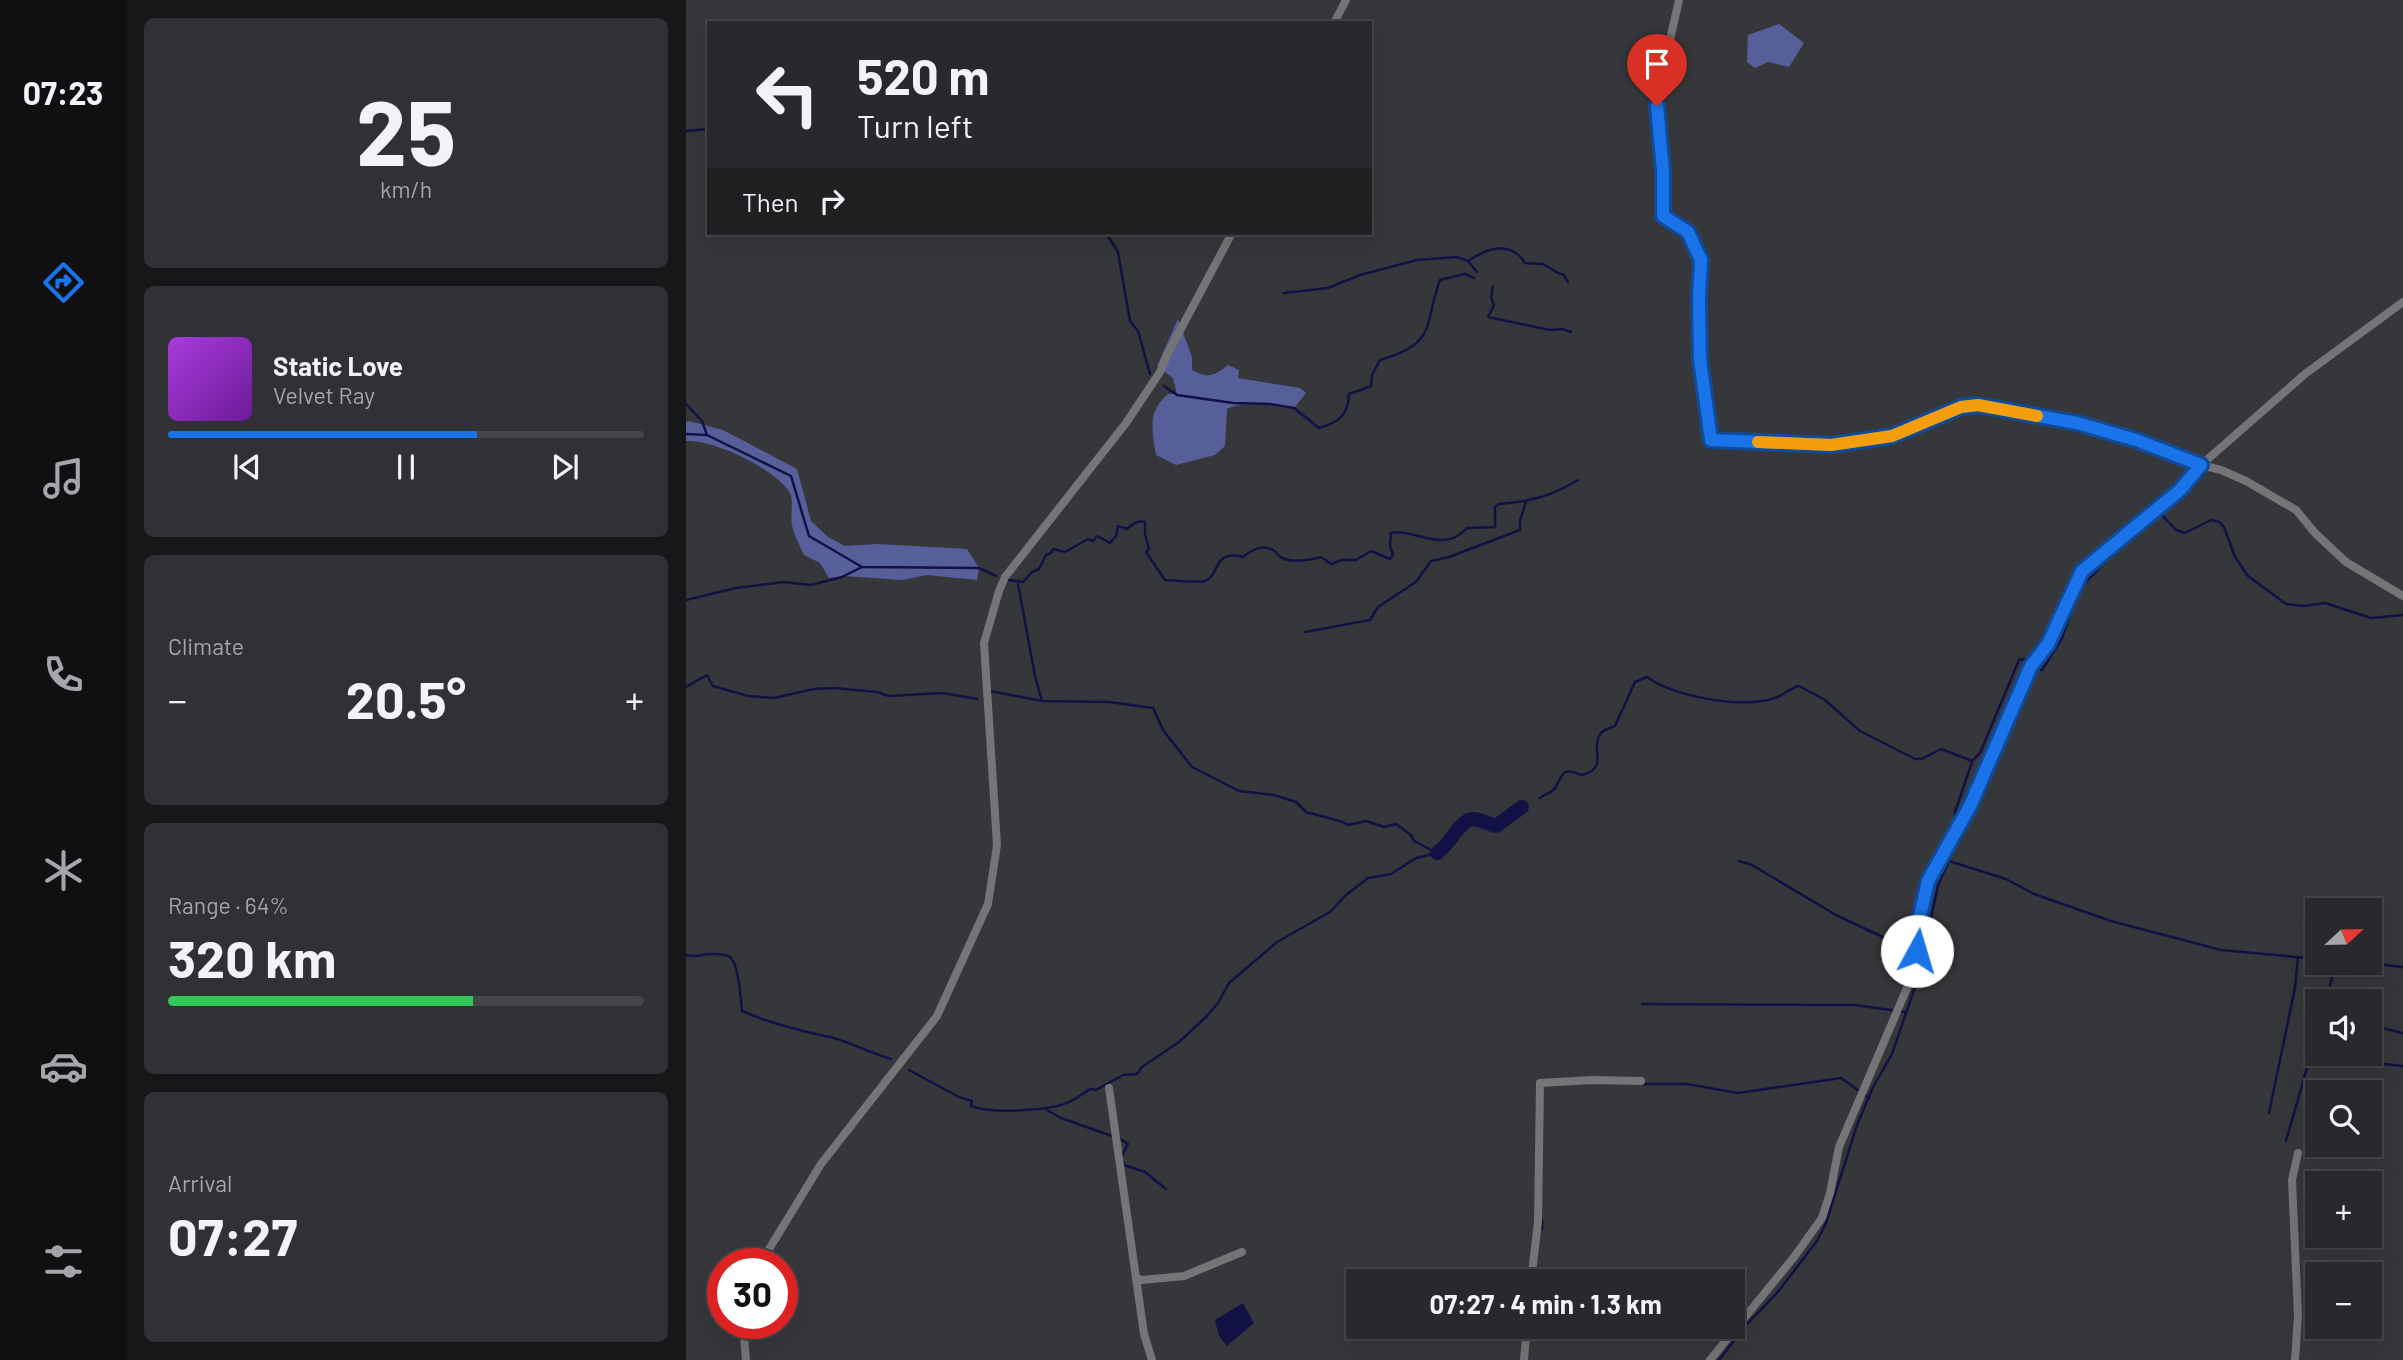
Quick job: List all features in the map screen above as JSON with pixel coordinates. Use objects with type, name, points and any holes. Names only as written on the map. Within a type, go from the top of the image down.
[{"type":"street","points":[[1335,21],[1346,0]]},
{"type":"street","points":[[1679,0],[1657,106],[1663,171],[1663,216],[1688,232],[1701,260],[1700,360],[1711,440],[1831,445],[1892,436],[1961,407],[1978,405],[2077,423],[2136,440],[2246,481],[2295,510],[2346,562],[2403,596]]},
{"type":"street","points":[[770,1248],[821,1164],[937,1016],[988,904],[997,845],[985,643],[1005,577],[1126,423],[1160,372],[1230,235]]},
{"type":"street","points":[[1710,1360],[1794,1257],[1822,1218],[1839,1147],[1913,974],[1920,916],[1928,881],[1970,806],[2031,666],[2048,644],[2082,571],[2180,490],[2201,465],[2305,374],[2403,302]]},
{"type":"street","points":[[1532,1269],[1538,1222],[1540,1083],[1641,1081]]},
{"type":"street","points":[[1109,1088],[1144,1334],[1152,1360]]},
{"type":"street","points":[[2295,1360],[2298,1315],[2292,1180],[2298,1153]]},
{"type":"street","points":[[1136,1278],[1142,1280],[1184,1276],[1242,1252]]},
{"type":"street","points":[[744,1339],[746,1360]]},
{"type":"street","points":[[1524,1360],[1526,1339]]},
{"type":"shaded area","points":[[1779,24],[1804,43],[1789,67],[1768,62],[1755,68],[1747,62],[1748,35]]},
{"type":"shaded area","points":[[1178,319],[1192,357],[1192,370],[1211,375],[1228,365],[1239,370],[1238,378],[1300,388],[1306,393],[1294,408],[1250,404],[1227,409],[1225,446],[1215,455],[1176,465],[1156,455],[1154,414],[1168,394],[1177,394],[1173,378],[1157,366]]},
{"type":"shaded area","points":[[686,422],[723,430],[797,469],[811,521],[828,537],[845,546],[877,544],[967,549],[979,568],[977,580],[927,575],[902,580],[844,576],[829,578],[820,563],[804,555],[792,525],[790,493],[783,484],[772,474],[743,457],[712,445],[686,441]]},
{"type":"shaded area","points":[[1243,1303],[1254,1323],[1227,1346],[1219,1336],[1215,1320]]},
{"type":"waterway","points":[[686,131],[707,129]]},
{"type":"waterway","points":[[1107,235],[1118,252],[1130,321],[1138,331],[1150,374]]},
{"type":"waterway","points":[[1468,261],[1491,250],[1506,249],[1513,251],[1525,263],[1543,264],[1563,274],[1568,282]]},
{"type":"waterway","points":[[1284,293],[1328,288],[1360,275],[1417,260],[1457,257],[1468,261],[1477,272]]},
{"type":"waterway","points":[[1164,386],[1177,395],[1294,408],[1319,428],[1326,426],[1344,413],[1349,394],[1371,386],[1372,375],[1380,360],[1399,354],[1420,340],[1429,321],[1440,280],[1465,274],[1474,278]]},
{"type":"waterway","points":[[1493,286],[1491,297],[1494,305],[1488,317],[1571,332]]},
{"type":"waterway","points":[[686,404],[702,421],[707,435]]},
{"type":"waterway","points":[[686,434],[707,435],[791,476],[809,536],[862,567],[979,568],[996,576]]},
{"type":"waterway","points":[[1009,580],[1023,582],[1039,569],[1046,555],[1053,549],[1065,552],[1088,539],[1093,541],[1097,536],[1110,543],[1116,536],[1118,526],[1127,529],[1140,522],[1145,522],[1149,549],[1146,552],[1165,580],[1205,581],[1210,578],[1222,559],[1233,555],[1243,557],[1261,548],[1269,548],[1286,560],[1321,557],[1331,564],[1342,560],[1356,560],[1371,551],[1390,559],[1393,554],[1390,546],[1391,533],[1401,532],[1439,540],[1458,536],[1467,528],[1495,527],[1495,507],[1499,504],[1540,497],[1578,480]]},
{"type":"waterway","points":[[1305,632],[1370,620],[1378,607],[1416,582],[1431,561],[1449,557],[1520,530],[1526,502]]},
{"type":"waterway","points":[[2154,515],[2161,514],[2176,530],[2185,533],[2211,520],[2219,522],[2224,527],[2235,557],[2248,576],[2286,604],[2304,606],[2325,603],[2371,618],[2403,615]]},
{"type":"waterway","points":[[1540,798],[1554,790],[1564,773],[1582,775],[1595,768],[1601,733],[1615,726],[1635,682],[1647,677],[1674,690],[1727,701],[1761,701],[1775,698],[1799,686],[1825,700],[1860,731],[1915,759],[1922,759],[1941,749],[1972,761],[1980,753],[2019,660],[2024,659],[2031,666],[2042,670],[2062,638],[2077,595],[2126,540]]},
{"type":"waterway","points":[[686,600],[736,588],[783,582],[811,585],[842,577],[862,567]]},
{"type":"waterway","points":[[1018,584],[1042,701],[1109,702],[1153,708],[1163,730],[1192,767],[1239,791],[1274,795],[1296,802],[1306,812],[1348,825],[1366,821],[1384,827],[1396,824],[1411,835],[1414,841],[1437,853]]},
{"type":"waterway","points":[[686,687],[707,675],[713,686],[748,696],[774,698],[814,689],[834,688],[877,692],[889,696],[943,693],[977,699]]},
{"type":"waterway","points":[[990,691],[1042,701]]},
{"type":"waterway","points":[[1957,826],[1955,812],[1972,762]]},
{"type":"waterway","points":[[1437,853],[1469,820],[1496,826],[1522,807]]},
{"type":"waterway","points":[[1954,842],[1949,861],[2006,879],[2034,894],[2111,921],[2221,950],[2305,958]]},
{"type":"waterway","points":[[909,1070],[959,1097],[972,1101],[971,1106],[980,1108],[1006,1111],[1036,1109],[1074,1100],[1123,1075],[1137,1074],[1142,1067],[1179,1042],[1206,1017],[1229,983],[1277,942],[1330,912],[1368,878],[1391,874],[1416,858],[1437,853]]},
{"type":"waterway","points":[[1739,861],[1752,865],[1836,915],[1889,940],[1922,961]]},
{"type":"waterway","points":[[1719,1360],[1747,1324],[1777,1293],[1817,1241],[1826,1223],[1857,1125],[1873,1087],[1892,1054],[1918,978],[1938,885],[1949,861]]},
{"type":"waterway","points":[[686,955],[719,954],[730,957],[737,974],[742,1011],[783,1026],[842,1040],[891,1059]]},
{"type":"waterway","points":[[2269,1113],[2295,988],[2298,957]]},
{"type":"waterway","points":[[2382,965],[2403,967]]},
{"type":"waterway","points":[[2329,989],[2332,975]]},
{"type":"waterway","points":[[1642,1004],[1854,1005],[1906,1012]]},
{"type":"waterway","points":[[2382,1028],[2403,1033]]},
{"type":"waterway","points":[[2382,1064],[2403,1066]]},
{"type":"waterway","points":[[2286,1141],[2308,1066]]},
{"type":"waterway","points":[[1642,1084],[1687,1084],[1738,1093],[1841,1078],[1869,1098]]},
{"type":"waterway","points":[[1047,1110],[1061,1118],[1112,1136]]},
{"type":"waterway","points":[[1119,1138],[1128,1144],[1122,1156]]},
{"type":"waterway","points":[[1123,1162],[1124,1165],[1145,1172],[1166,1189]]},
{"type":"waterway","points":[[1542,1220],[1542,1229]]},
{"type":"slow traffic","points":[[1758,442],[1831,445],[1892,436],[1961,407],[1978,405],[2037,416]]},
{"type":"route","points":[[1657,106],[1663,171],[1663,216],[1688,232],[1701,260],[1700,360],[1711,440],[1831,445],[1892,436],[1961,407],[1978,405],[2077,423],[2136,440],[2201,465],[2180,490],[2082,571],[2048,644],[2031,666],[1970,806],[1928,881],[1920,916],[1917,951]]}]
